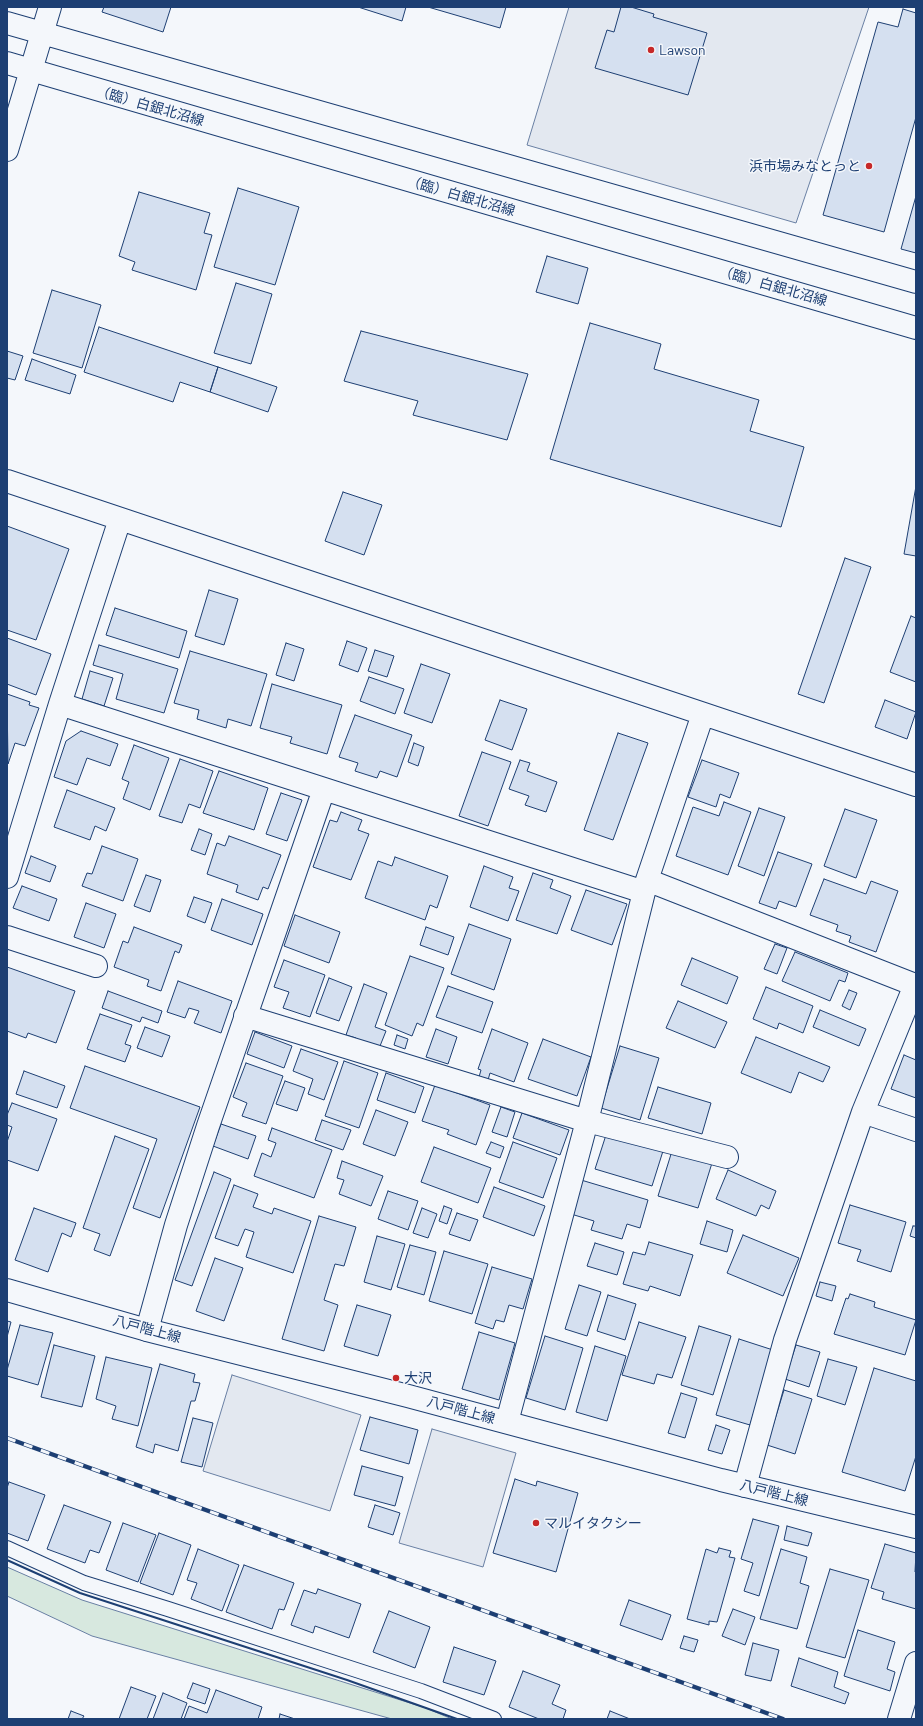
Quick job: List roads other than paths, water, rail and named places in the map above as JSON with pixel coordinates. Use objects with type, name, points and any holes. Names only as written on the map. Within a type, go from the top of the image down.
[{"type":"street","points":[[7,150],[12,116],[31,71],[50,7]]},
{"type":"street","points":[[7,23],[916,282]]},
{"type":"street","name":"（臨）白銀北沼線","points":[[7,63],[916,328]]},
{"type":"street","points":[[7,481],[916,784]]},
{"type":"street","points":[[7,877],[60,704],[120,519]]},
{"type":"street","points":[[60,704],[324,789],[646,886],[915,985],[863,1112],[785,1340],[745,1486]]},
{"type":"street","points":[[507,1422],[646,886],[703,714]]},
{"type":"street","points":[[147,1330],[176,1225],[245,1016],[324,789]]},
{"type":"street","points":[[7,937],[96,966]]},
{"type":"street","points":[[245,1016],[586,1120],[727,1157]]},
{"type":"street","points":[[863,1112],[916,1130]]},
{"type":"street","name":"八戸階上線","points":[[7,1290],[147,1330],[507,1422],[745,1486],[916,1527]]},
{"type":"street","points":[[899,1719],[916,1663]]},
{"type":"lane","points":[[7,1548],[84,1583],[421,1691],[494,1719]]},
{"type":"railway","points":[[7,1438],[783,1719]]},
{"type":"place","name":"Lawson","points":[[651,50]]},
{"type":"place","name":"浜市場みなとっと","points":[[869,166]]},
{"type":"place","name":"大沢","points":[[396,1378]]},
{"type":"place","name":"マルイタクシー","points":[[536,1523]]}]
